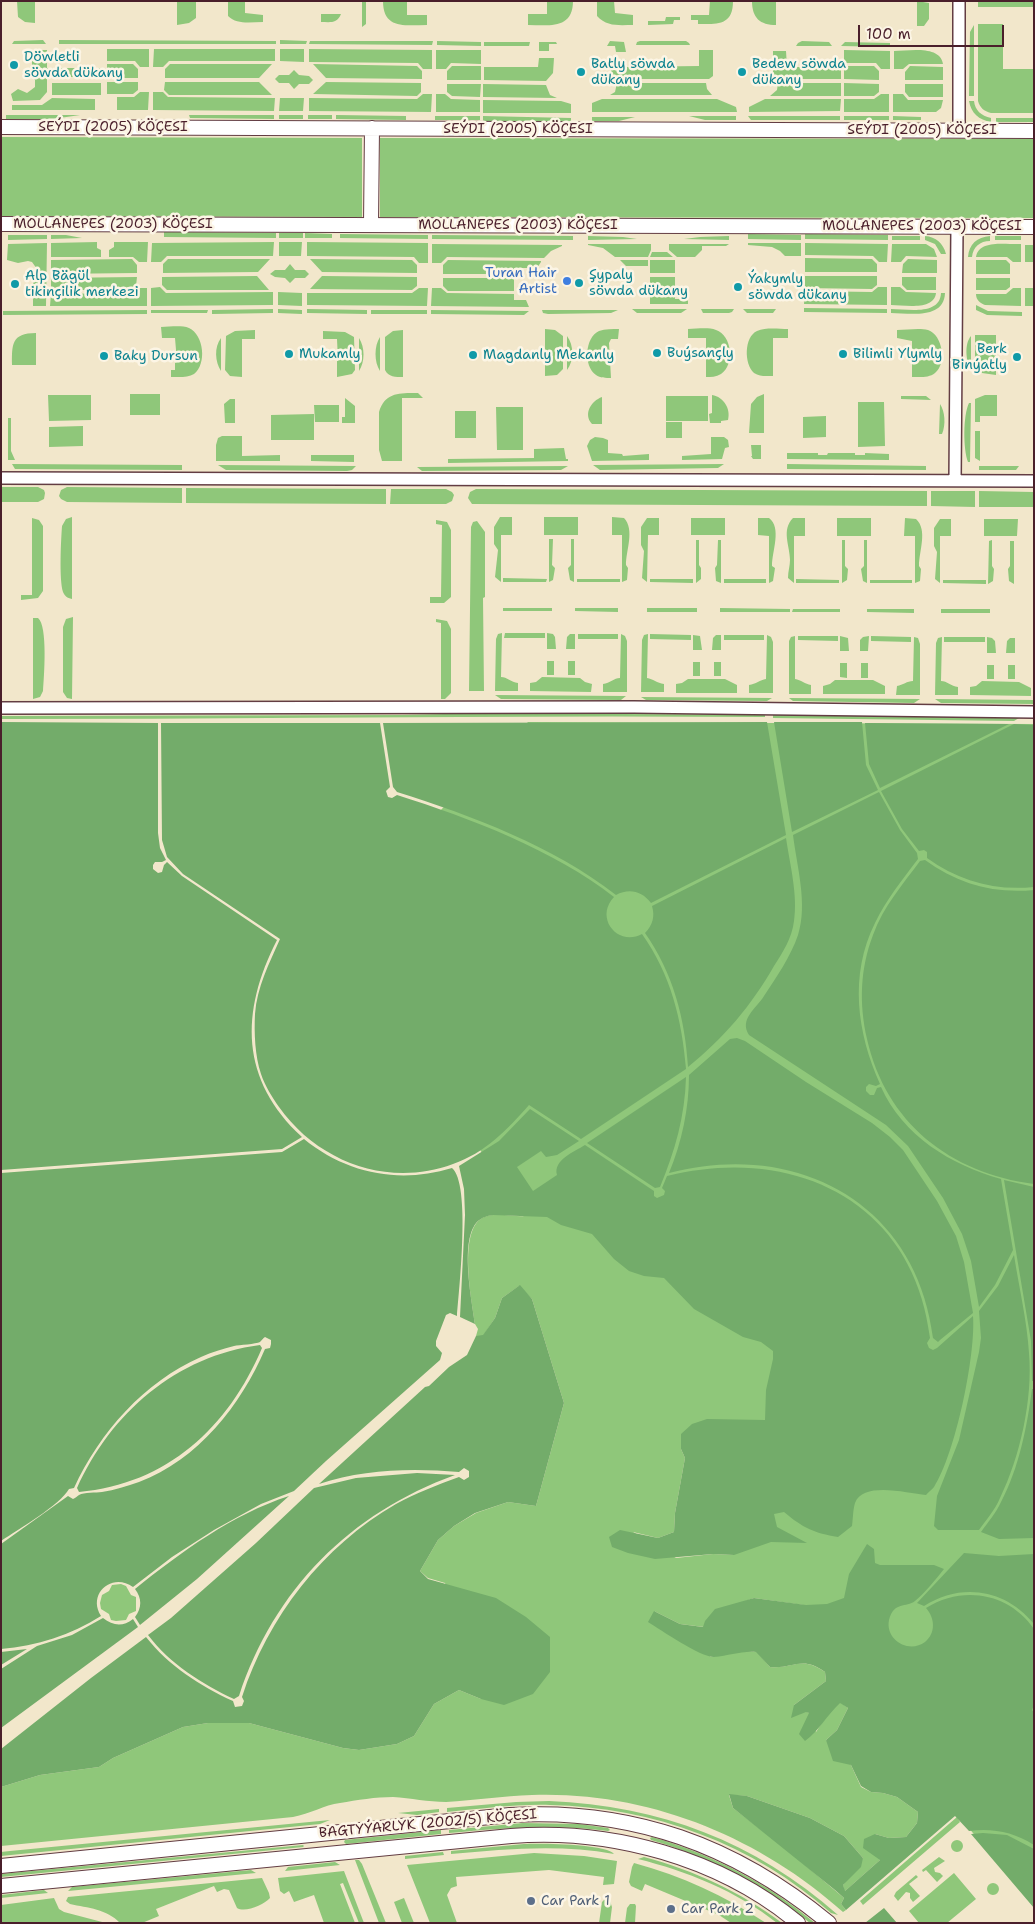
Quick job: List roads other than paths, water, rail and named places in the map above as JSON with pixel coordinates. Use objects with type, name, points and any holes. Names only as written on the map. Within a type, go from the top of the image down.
[{"type":"street","points":[[959,1],[959,130]]},
{"type":"street","name":"SEÝDI (2005) KÖÇESI","points":[[1,127],[1034,131]]},
{"type":"street","points":[[371,224],[372,128]]},
{"type":"street","name":"MOLLANEPES (2003) KÖÇESI","points":[[1,224],[1034,226]]},
{"type":"street","points":[[955,481],[957,226]]},
{"type":"street","points":[[1,478],[1034,481]]},
{"type":"street","points":[[1,708],[634,707],[1034,712]]},
{"type":"street","name":"BAGTYÝARLYK (2002/5) KÖÇESI","points":[[1,1866],[523,1814],[583,1816],[655,1828],[750,1867],[788,1891],[828,1923]]},
{"type":"street","points":[[628,1843],[632,1823]]},
{"type":"street","points":[[320,1834],[322,1855]]},
{"type":"street","name":"BAGTYÝARLYK (2002/5) KÖÇESI","points":[[1,1886],[535,1834],[581,1836],[628,1843],[677,1857],[722,1875],[759,1896],[798,1923]]},
{"type":"place","name":"Döwletli söwda dükany","points":[[14,65]]},
{"type":"place","name":"Batly söwda dükany","points":[[581,72]]},
{"type":"place","name":"Bedew söwda dükany","points":[[742,72]]},
{"type":"place","name":"Turan Hair Artist","points":[[567,281]]},
{"type":"place","name":"Şypaly söwda dükany","points":[[579,283]]},
{"type":"place","name":"Alp Bägül tikinçilik merkezi","points":[[15,284]]},
{"type":"place","name":"Ýakymly söwda dükany","points":[[738,287]]},
{"type":"place","name":"Buýsançly","points":[[657,353]]},
{"type":"place","name":"Mukamly","points":[[289,354]]},
{"type":"place","name":"Bilimli Ylymly","points":[[843,354]]},
{"type":"place","name":"Magdanly Mekanly","points":[[473,355]]},
{"type":"place","name":"Baky Dursun","points":[[104,356]]},
{"type":"place","name":"Berk Binýatly","points":[[1017,357]]},
{"type":"place","name":"Car Park 1","points":[[531,1901]]},
{"type":"place","name":"Car Park 2","points":[[671,1909]]}]
